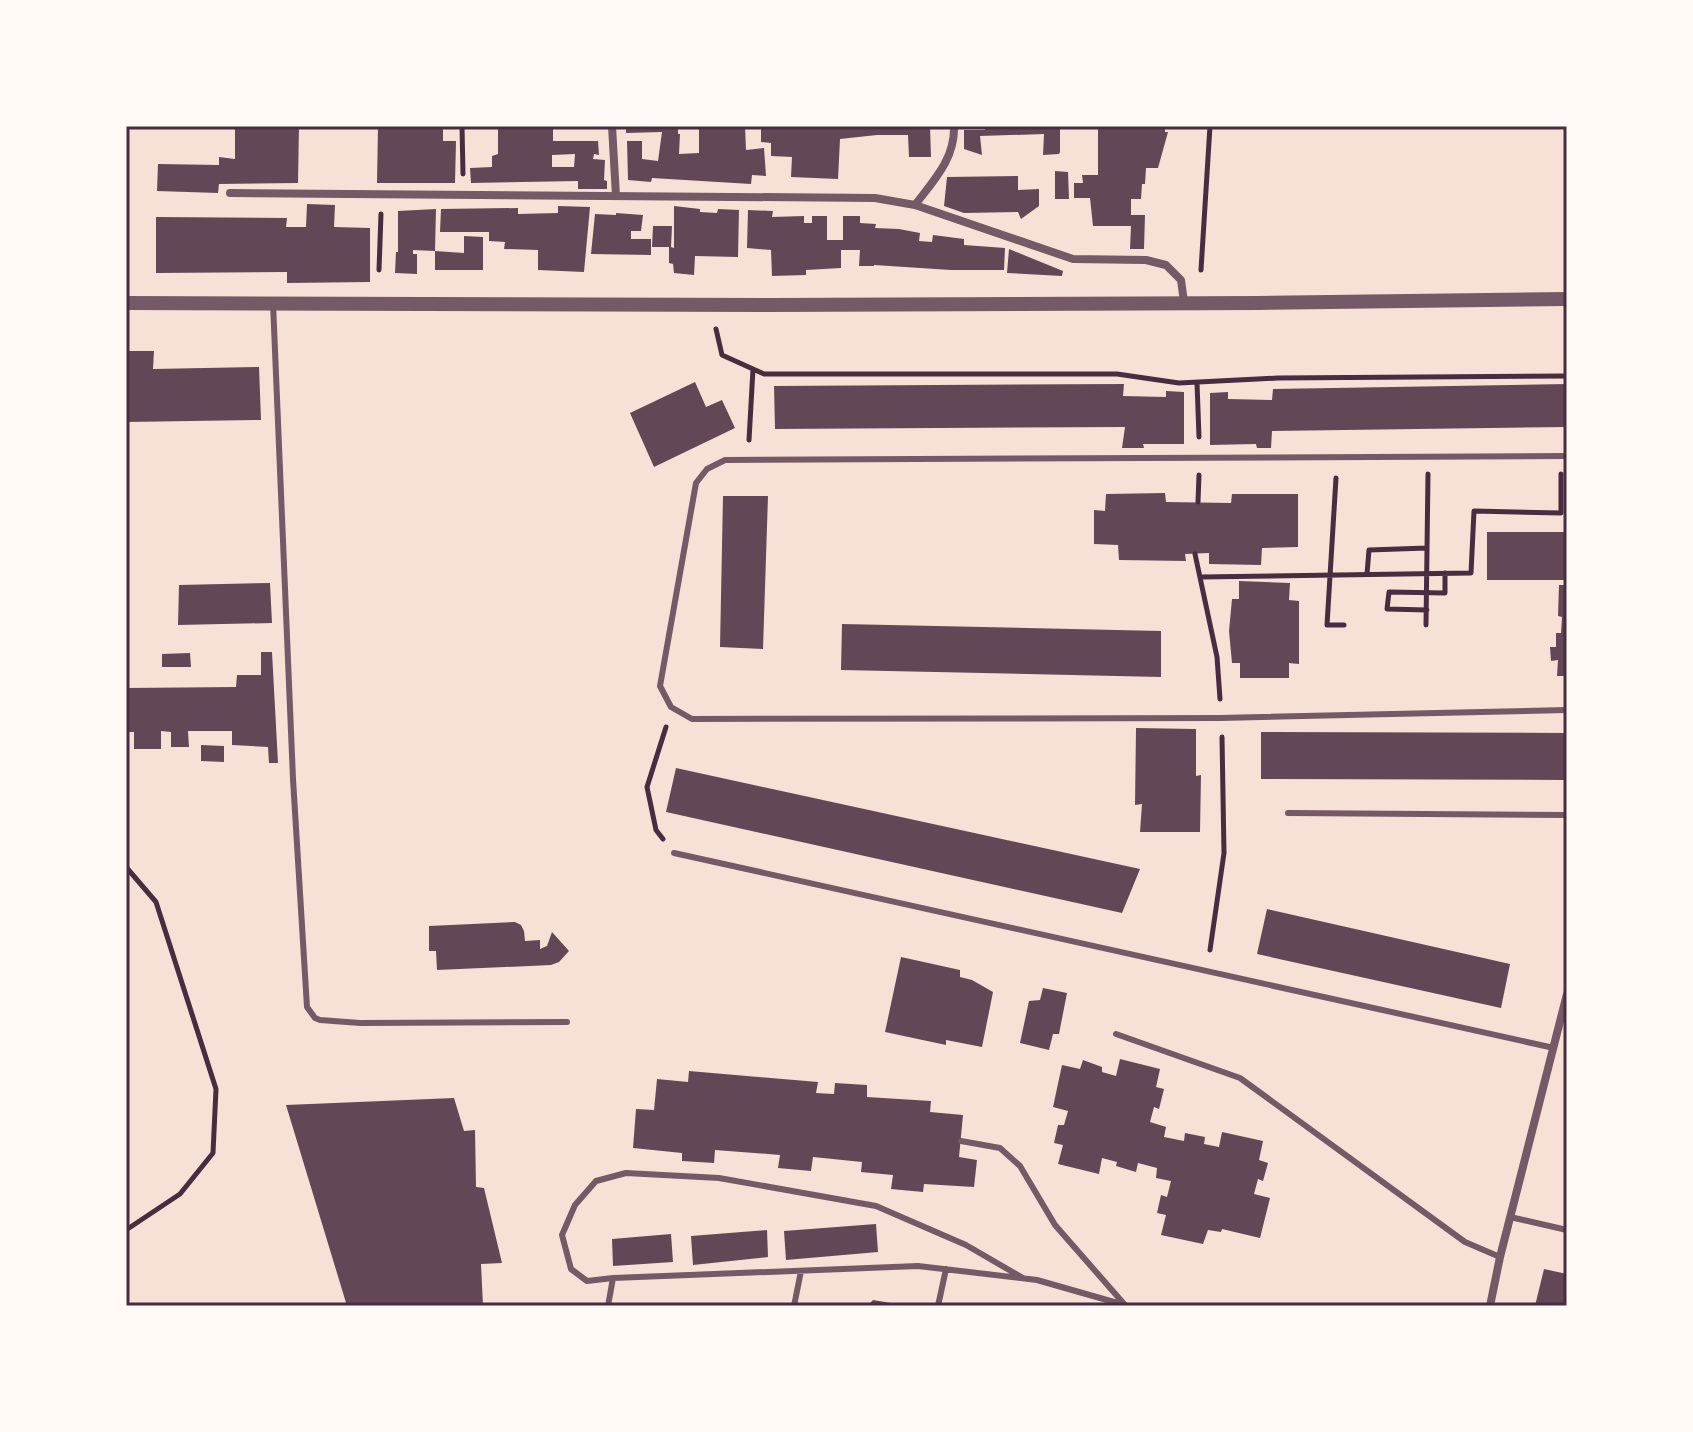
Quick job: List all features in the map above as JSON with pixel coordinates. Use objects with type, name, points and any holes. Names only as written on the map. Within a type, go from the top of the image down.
[{"type":"street","points":[[612,126],[616,196]]},
{"type":"street","points":[[915,205],[947,162],[954,126]]},
{"type":"street","points":[[230,193],[875,198],[915,205],[1073,259],[1146,260],[1166,265],[1181,280],[1184,302]]},
{"type":"street","points":[[126,303],[711,305],[1567,299]]},
{"type":"street","points":[[1490,1306],[1567,994]]},
{"type":"lane","points":[[273,303],[293,779],[307,1007],[315,1018],[360,1023],[567,1022]]},
{"type":"lane","points":[[1564,456],[725,460],[707,469],[696,483],[660,686],[671,707],[692,719],[1221,718],[1567,710]]},
{"type":"lane","points":[[1288,813],[1567,815]]},
{"type":"lane","points":[[674,853],[1554,1048]]},
{"type":"lane","points":[[1116,1034],[1240,1078],[1465,1242],[1500,1257]]},
{"type":"lane","points":[[961,1141],[1000,1148],[1020,1166],[1055,1225],[1126,1306]]},
{"type":"lane","points":[[1023,1278],[966,1245],[876,1206],[719,1178],[626,1173],[596,1181],[575,1205],[562,1235],[571,1269],[587,1281],[918,1266],[1037,1280],[1126,1306]]},
{"type":"lane","points":[[1510,1217],[1567,1230]]},
{"type":"lane","points":[[938,1306],[946,1269]]},
{"type":"lane","points":[[794,1306],[801,1271]]},
{"type":"lane","points":[[608,1306],[613,1278]]},
{"type":"path","points":[[462,126],[463,195]]},
{"type":"path","points":[[1199,303],[1210,126]]},
{"type":"path","points":[[379,270],[382,193]]},
{"type":"path","points":[[711,305],[722,355],[764,374],[1117,374],[1179,383],[1278,378],[1567,376]]},
{"type":"path","points":[[748,460],[753,369]]},
{"type":"path","points":[[1200,577],[1471,573],[1474,511],[1561,513],[1564,456]]},
{"type":"path","points":[[1337,457],[1327,625],[1344,625]]},
{"type":"path","points":[[1426,625],[1428,457]]},
{"type":"path","points":[[1367,574],[1369,550],[1427,548]]},
{"type":"path","points":[[1195,554],[1217,657],[1224,763],[1224,853],[1206,971]]},
{"type":"path","points":[[1427,610],[1387,609],[1389,592],[1445,593],[1445,573]]},
{"type":"path","points":[[671,707],[647,787],[656,830],[674,853]]},
{"type":"path","points":[[126,867],[156,902],[216,1089],[213,1153],[180,1194],[126,1230]]},
{"type":"building","points":[[235,126],[299,126],[298,183],[219,184],[218,193],[157,191],[158,164],[219,165],[219,157],[235,159]]},
{"type":"building","points":[[378,126],[443,126],[443,141],[456,141],[455,183],[377,183]]},
{"type":"building","points":[[498,126],[553,126],[553,141],[598,141],[599,155],[594,154],[593,159],[605,160],[607,189],[578,189],[578,181],[471,183],[470,168],[492,167],[492,156],[498,154]],"holes":[[[575,154],[574,167],[552,167],[552,155]]]},
{"type":"building","points":[[626,126],[678,126],[679,154],[699,153],[699,126],[745,126],[746,150],[764,148],[766,176],[752,175],[751,184],[652,178],[651,182],[628,180],[627,141],[642,141],[642,159],[658,161],[662,132],[626,133]]},
{"type":"building","points":[[761,126],[930,126],[931,157],[909,157],[908,135],[840,139],[838,179],[791,177],[792,157],[771,156],[771,143],[761,142]]},
{"type":"building","points":[[985,126],[1060,126],[1060,152],[1043,155],[1044,134],[980,136],[982,155],[964,149],[964,130],[985,130]]},
{"type":"building","points":[[1098,126],[1165,126],[1165,132],[1168,132],[1158,168],[1146,168],[1141,199],[1131,199],[1131,215],[1145,215],[1144,249],[1130,249],[1131,226],[1093,226],[1090,198],[1074,198],[1074,183],[1083,183],[1082,175],[1098,175]]},
{"type":"building","points":[[1055,171],[1068,172],[1069,199],[1055,199]]},
{"type":"building","points":[[1018,176],[1018,190],[1039,189],[1039,206],[1021,219],[1018,212],[964,213],[944,206],[947,177]]},
{"type":"building","points":[[307,204],[335,205],[334,227],[370,228],[370,282],[287,283],[287,272],[156,273],[156,217],[287,218],[286,227],[306,227]]},
{"type":"building","points":[[558,206],[590,207],[584,272],[538,270],[538,250],[504,249],[505,242],[489,241],[489,232],[440,232],[441,209],[518,208],[518,214],[558,213]]},
{"type":"building","points":[[674,206],[700,209],[700,212],[739,210],[738,257],[695,256],[694,275],[674,273],[673,264],[669,263],[669,247],[652,247],[653,226],[672,226],[671,247],[674,248]]},
{"type":"building","points":[[436,209],[435,251],[413,250],[413,254],[417,254],[417,274],[395,273],[398,211]]},
{"type":"building","points":[[748,210],[773,211],[772,217],[804,216],[804,223],[812,223],[812,216],[827,216],[827,240],[843,240],[843,216],[860,216],[860,223],[876,224],[875,228],[920,233],[919,241],[932,242],[933,235],[964,239],[964,245],[1005,248],[1004,270],[859,266],[860,250],[841,250],[841,268],[806,270],[806,275],[772,276],[771,250],[747,248]]},
{"type":"building","points":[[595,214],[643,215],[641,231],[631,231],[631,239],[651,239],[651,255],[591,254]]},
{"type":"building","points":[[464,236],[483,237],[483,270],[435,270],[435,251],[464,253]]},
{"type":"building","points":[[1009,249],[1063,271],[1062,276],[1007,273]]},
{"type":"building","points":[[126,351],[154,351],[153,369],[259,367],[261,420],[126,422]]},
{"type":"building","points":[[695,382],[706,407],[722,400],[735,428],[654,467],[630,413]]},
{"type":"building","points":[[1124,384],[1123,396],[1166,397],[1166,391],[1184,392],[1184,444],[1143,444],[1144,448],[1122,448],[1125,427],[775,429],[774,386]]},
{"type":"building","points":[[1567,384],[1567,427],[1272,431],[1271,448],[1257,448],[1256,444],[1210,445],[1210,393],[1228,392],[1228,399],[1272,400],[1273,389]]},
{"type":"building","points":[[1165,493],[1166,502],[1231,503],[1232,494],[1298,494],[1298,547],[1262,548],[1261,565],[1209,564],[1209,553],[1185,554],[1186,561],[1119,560],[1118,545],[1094,544],[1094,510],[1105,511],[1106,494]]},
{"type":"building","points":[[723,496],[768,496],[763,649],[720,647]]},
{"type":"building","points":[[1487,532],[1567,532],[1566,580],[1487,580]]},
{"type":"building","points":[[1239,581],[1290,583],[1289,600],[1299,601],[1299,664],[1289,663],[1289,678],[1240,678],[1240,663],[1232,663],[1229,631],[1232,599],[1239,599]]},
{"type":"building","points":[[270,583],[272,623],[178,625],[179,585]]},
{"type":"building","points":[[1559,585],[1567,585],[1567,676],[1557,676],[1558,660],[1551,661],[1550,647],[1556,647],[1556,633],[1561,633]]},
{"type":"building","points":[[842,624],[1161,631],[1161,677],[841,670]]},
{"type":"building","points":[[261,652],[272,652],[278,763],[269,763],[268,747],[232,745],[232,731],[188,731],[189,747],[171,747],[171,732],[161,731],[161,749],[134,749],[134,732],[126,732],[126,688],[236,687],[237,675],[261,675]]},
{"type":"building","points":[[190,653],[191,667],[162,667],[162,654]]},
{"type":"building","points":[[1136,728],[1196,729],[1196,776],[1201,775],[1200,832],[1140,832],[1142,804],[1135,805]]},
{"type":"building","points":[[1261,732],[1567,733],[1567,780],[1261,779]]},
{"type":"building","points":[[201,745],[224,746],[224,762],[201,761]]},
{"type":"building","points":[[676,768],[1140,869],[1122,913],[666,812]]},
{"type":"building","points":[[1267,909],[1510,964],[1501,1008],[1257,954]]},
{"type":"building","points":[[515,922],[521,925],[525,941],[540,940],[540,949],[547,946],[552,932],[569,951],[559,962],[551,965],[437,970],[436,951],[429,951],[429,926]]},
{"type":"building","points":[[901,957],[960,970],[960,977],[993,992],[982,1047],[946,1040],[946,1045],[885,1032]]},
{"type":"building","points":[[1043,988],[1067,993],[1059,1034],[1053,1034],[1049,1050],[1020,1043],[1029,1001],[1040,1000]]},
{"type":"building","points":[[1120,1059],[1160,1069],[1156,1087],[1164,1089],[1159,1109],[1154,1107],[1150,1122],[1166,1127],[1164,1137],[1184,1141],[1185,1133],[1205,1137],[1204,1144],[1219,1147],[1222,1132],[1263,1141],[1259,1160],[1268,1163],[1263,1181],[1258,1179],[1254,1194],[1270,1198],[1260,1238],[1222,1229],[1221,1232],[1208,1230],[1203,1244],[1161,1235],[1166,1215],[1157,1213],[1161,1195],[1167,1197],[1171,1181],[1156,1178],[1157,1168],[1138,1163],[1136,1172],[1102,1158],[1099,1174],[1058,1164],[1063,1145],[1054,1143],[1058,1125],[1064,1125],[1068,1111],[1053,1107],[1062,1065],[1080,1069],[1083,1060],[1102,1067],[1102,1072],[1116,1076]]},
{"type":"building","points":[[689,1071],[818,1082],[816,1093],[834,1094],[835,1083],[867,1085],[867,1097],[931,1101],[930,1112],[963,1115],[959,1157],[977,1160],[974,1187],[924,1184],[923,1192],[891,1189],[893,1175],[861,1172],[862,1162],[813,1157],[811,1171],[778,1168],[780,1155],[715,1150],[714,1163],[682,1161],[682,1153],[633,1148],[636,1109],[654,1110],[657,1079],[688,1082]]},
{"type":"building","points":[[454,1098],[464,1131],[475,1130],[476,1187],[484,1188],[502,1263],[481,1264],[483,1306],[347,1306],[286,1105]]},
{"type":"building","points":[[876,1224],[878,1252],[786,1260],[784,1231]]},
{"type":"building","points":[[767,1230],[768,1257],[693,1265],[691,1236]]},
{"type":"building","points":[[671,1234],[673,1262],[613,1266],[612,1239]]},
{"type":"building","points":[[1544,1269],[1567,1274],[1567,1306],[1535,1306]]},
{"type":"building","points":[[873,1300],[897,1304],[897,1306],[867,1306]]}]
